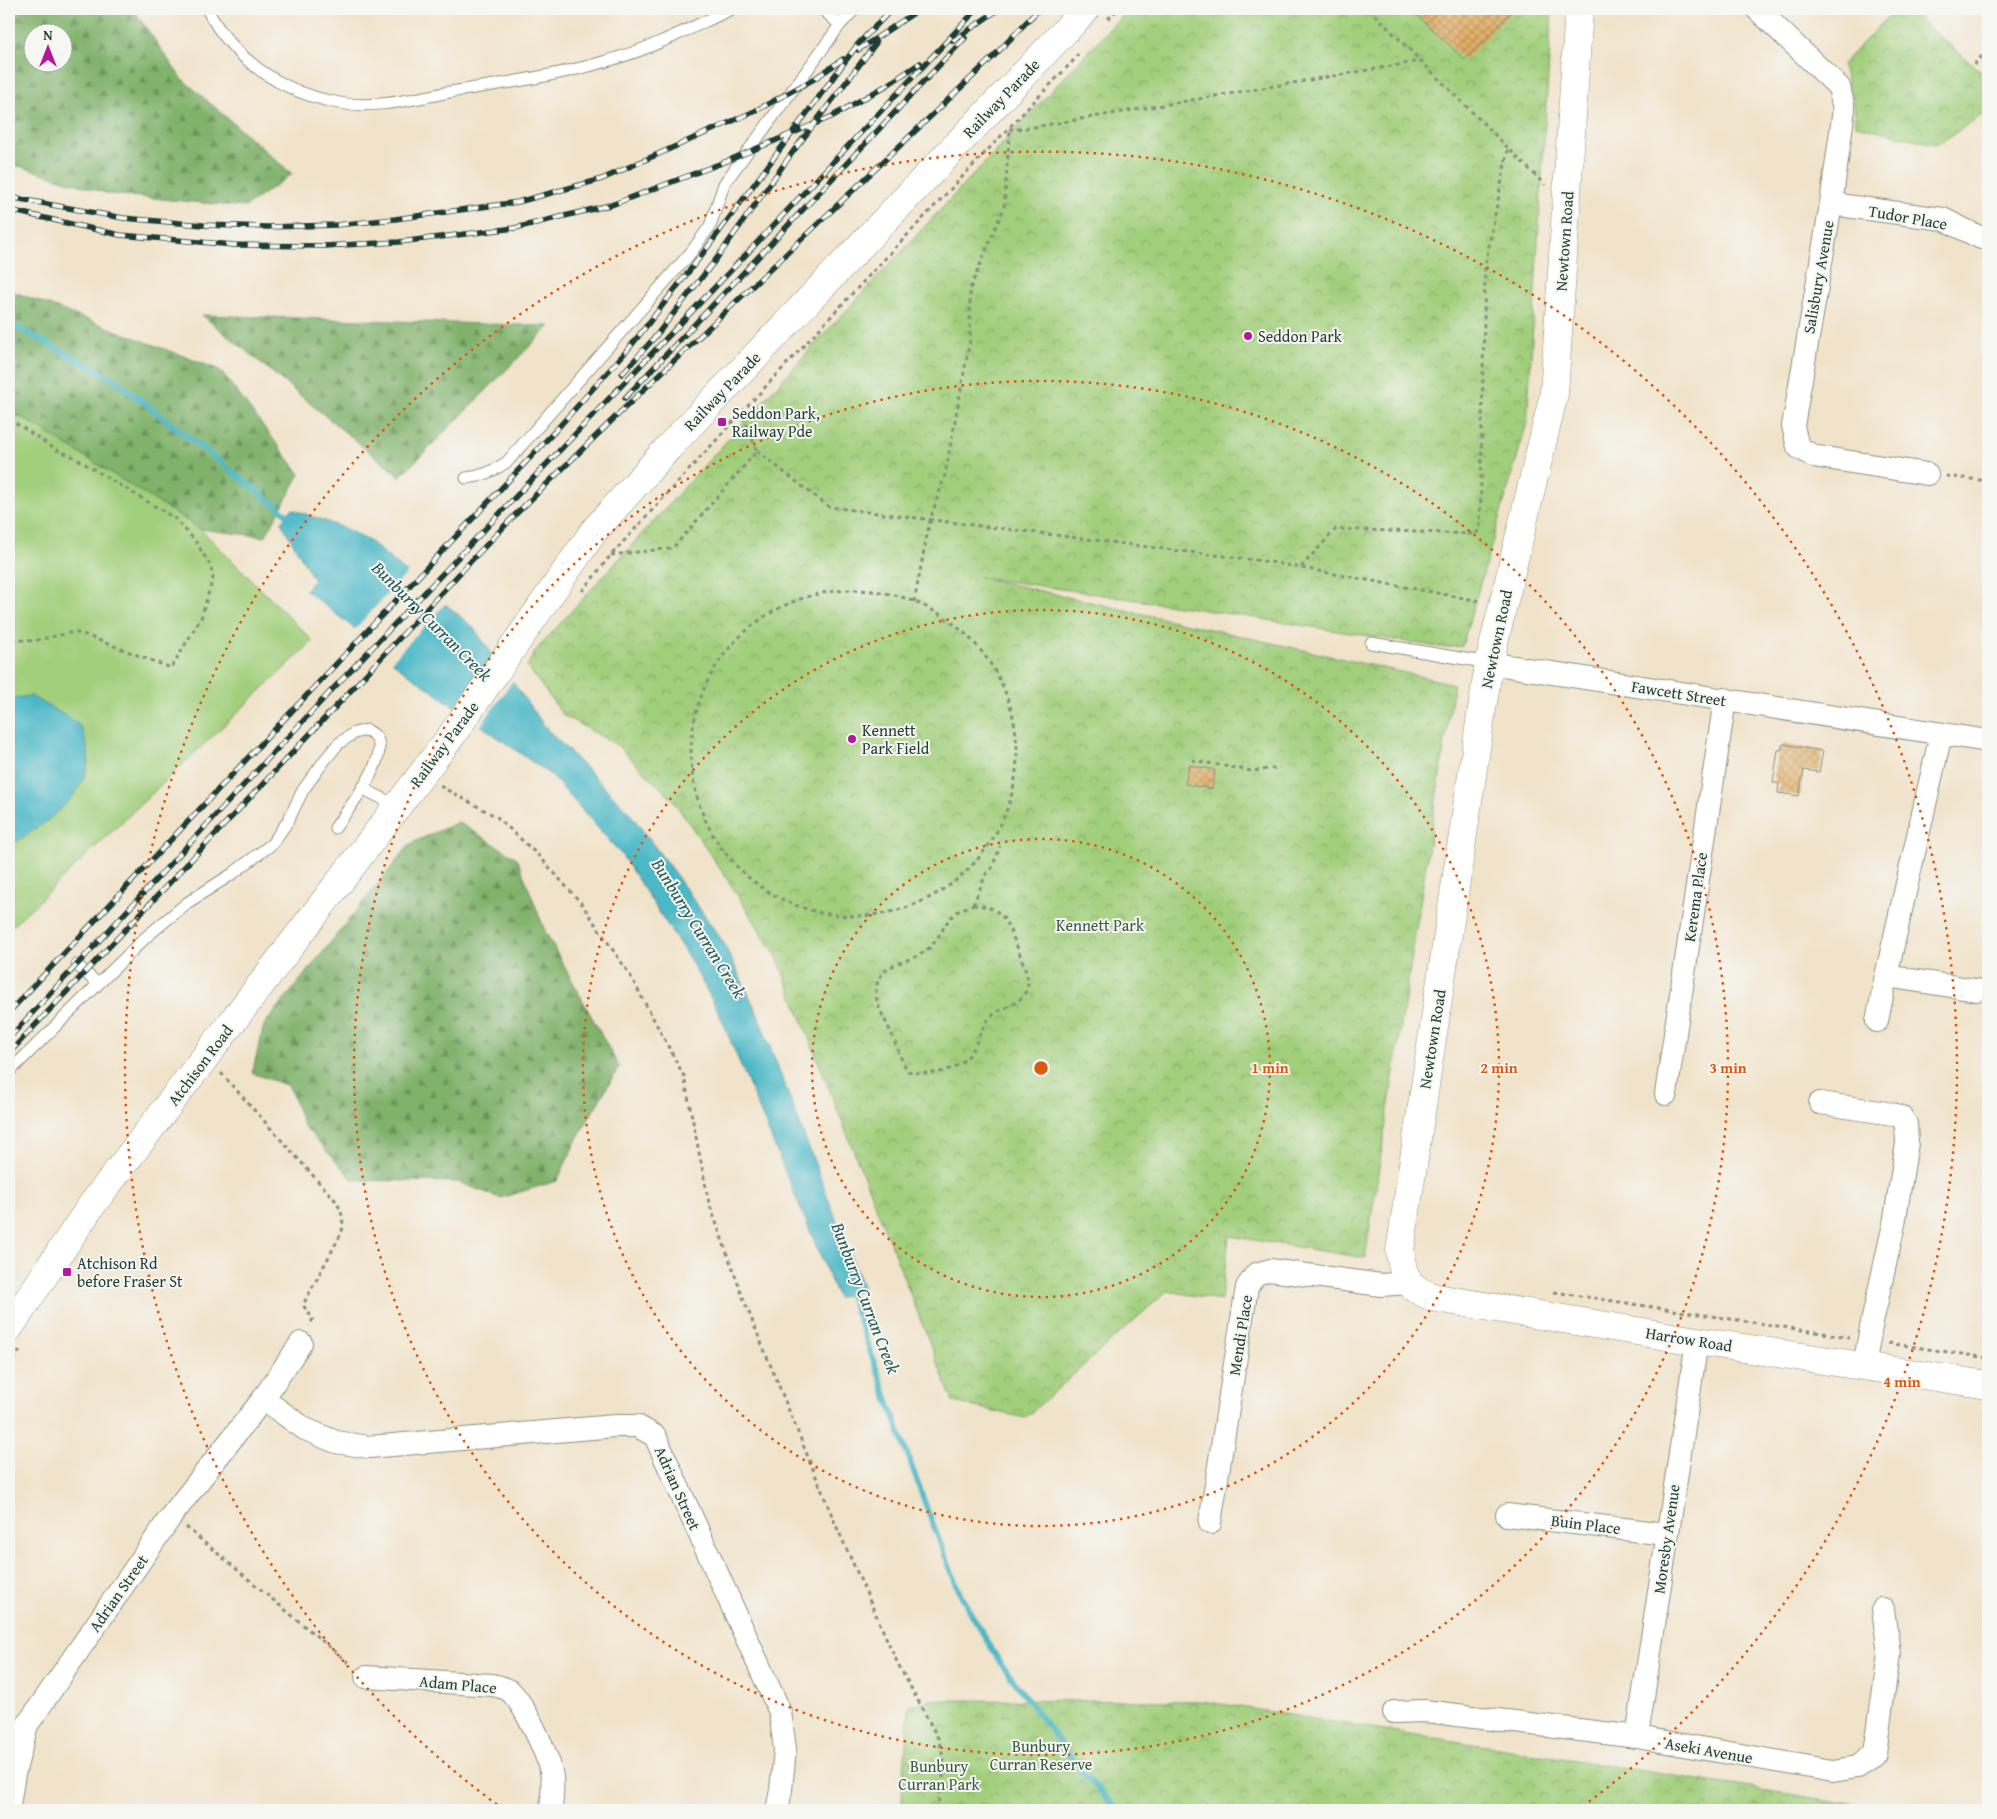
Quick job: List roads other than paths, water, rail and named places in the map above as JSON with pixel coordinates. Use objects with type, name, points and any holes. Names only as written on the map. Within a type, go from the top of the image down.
[{"type":"street","name":"Railway Parade","points":[[397,806],[449,739],[594,531],[644,475],[1086,9]]},
{"type":"street","name":"Newtown Road","points":[[1406,1276],[1400,1251],[1489,663],[1554,394],[1579,9]]},
{"type":"street","name":"Salisbury Avenue","points":[[1757,9],[1839,87],[1844,109],[1831,204],[1793,426],[1798,447],[1813,456],[1928,474]]},
{"type":"street","name":"Tudor Place","points":[[1831,204],[1943,220],[1982,238]]},
{"type":"street","name":"Fawcett Street","points":[[1489,663],[1988,741]]},
{"type":"street","name":"Kerema Place","points":[[1666,1094],[1725,699]]},
{"type":"street","points":[[1877,1021],[1941,734]]},
{"type":"street","name":"Atchison Road","points":[[9,1328],[92,1206],[397,806]]},
{"type":"street","points":[[1886,976],[1976,990]]},
{"type":"street","points":[[1820,1103],[1893,1114],[1900,1117],[1906,1124],[1907,1135],[1901,1183],[1864,1366]]},
{"type":"street","name":"Mendi Place","points":[[1210,1523],[1247,1288],[1256,1274],[1270,1270],[1382,1285],[1406,1276]]},
{"type":"street","name":"Harrow Road","points":[[1406,1276],[1418,1292],[1436,1298],[1696,1341],[1988,1384]]},
{"type":"street","name":"Moresby Avenue","points":[[1637,1738],[1696,1341]]},
{"type":"street","name":"Adrian Street","points":[[9,1805],[14,1774],[27,1725],[172,1515],[263,1399],[301,1343]]},
{"type":"street","name":"Adrian Street","points":[[263,1399],[305,1429],[336,1442],[369,1447],[615,1426],[637,1426],[655,1436],[780,1712],[785,1749],[777,1810]]},
{"type":"street","name":"Buin Place","points":[[1507,1515],[1666,1534]]},
{"type":"street","name":"Aseki Avenue","points":[[1394,1712],[1424,1711],[1637,1738],[1833,1771],[1858,1767],[1875,1753],[1889,1654],[1883,1608]]},
{"type":"street","name":"Adam Place","points":[[366,1677],[492,1685],[508,1690],[521,1704],[541,1744],[551,1771],[553,1797],[551,1810]]},
{"type":"lane","points":[[207,9],[241,56],[270,78],[304,94],[335,103],[367,104],[398,102],[579,70],[649,48],[732,9]]},
{"type":"lane","points":[[822,9],[840,25]]},
{"type":"lane","points":[[466,478],[495,470],[507,462],[692,251],[710,226],[724,184],[840,25],[856,9]]},
{"type":"lane","name":"Fawcett Street","points":[[1371,643],[1489,663]]},
{"type":"lane","points":[[9,1072],[146,937],[174,914],[272,844],[288,821],[303,790],[338,744],[354,733],[367,730],[376,736],[380,747],[377,765],[335,828]]},
{"type":"lane","points":[[362,788],[397,806]]},
{"type":"lane","points":[[77,965],[98,984]]},
{"type":"water","points":[[292,509],[344,528],[369,541],[473,627],[546,728],[629,812],[676,875],[723,942],[756,1010],[863,1289],[838,1298],[718,1011],[689,958],[621,854],[552,776],[400,668],[359,632],[305,590],[314,580],[281,522]]},
{"type":"water","points":[[31,696],[80,726],[85,738],[88,757],[86,774],[78,789],[53,816],[9,846],[9,699]]},
{"type":"waterway","name":"Bunburry Curran Creek","points":[[9,323],[115,380],[293,519]]},
{"type":"waterway","name":"Bunburry Curran Creek","points":[[847,1287],[929,1514],[961,1596],[999,1661],[1081,1771],[1118,1810]]},
{"type":"railway","points":[[9,1012],[556,430],[630,347],[707,248],[858,44],[892,9]]},
{"type":"railway","points":[[858,50],[920,9]]},
{"type":"railway","points":[[9,1038],[329,693],[977,9]]},
{"type":"railway","points":[[953,41],[999,9]]},
{"type":"railway","points":[[9,1053],[516,514],[993,57],[1039,9]]},
{"type":"railway","points":[[625,398],[965,38]]},
{"type":"railway","points":[[622,374],[655,337],[717,258],[792,153],[876,43]]},
{"type":"railway","points":[[9,197],[123,218],[203,225],[268,227],[336,225],[518,202],[602,179],[755,111],[814,79],[843,59]]},
{"type":"railway","points":[[9,210],[120,235],[234,245],[324,246],[399,242],[515,228],[614,204],[727,161],[831,117],[889,84],[920,63]]},
{"type":"place","name":"Seddon Park","points":[[1248,336]]},
{"type":"place","name":"Seddon Park, Railway Pde","points":[[722,422]]},
{"type":"place","name":"Kennett Park Field","points":[[852,739]]},
{"type":"place","name":"Atchison Rd before Fraser St","points":[[67,1272]]},
{"type":"park label","name":"Kennett Park","points":[[1100,925]]},
{"type":"park label","name":"Bunbury Curran Reserve","points":[[1041,1755]]},
{"type":"park label","name":"Bunbury Curran Park","points":[[939,1775]]}]
